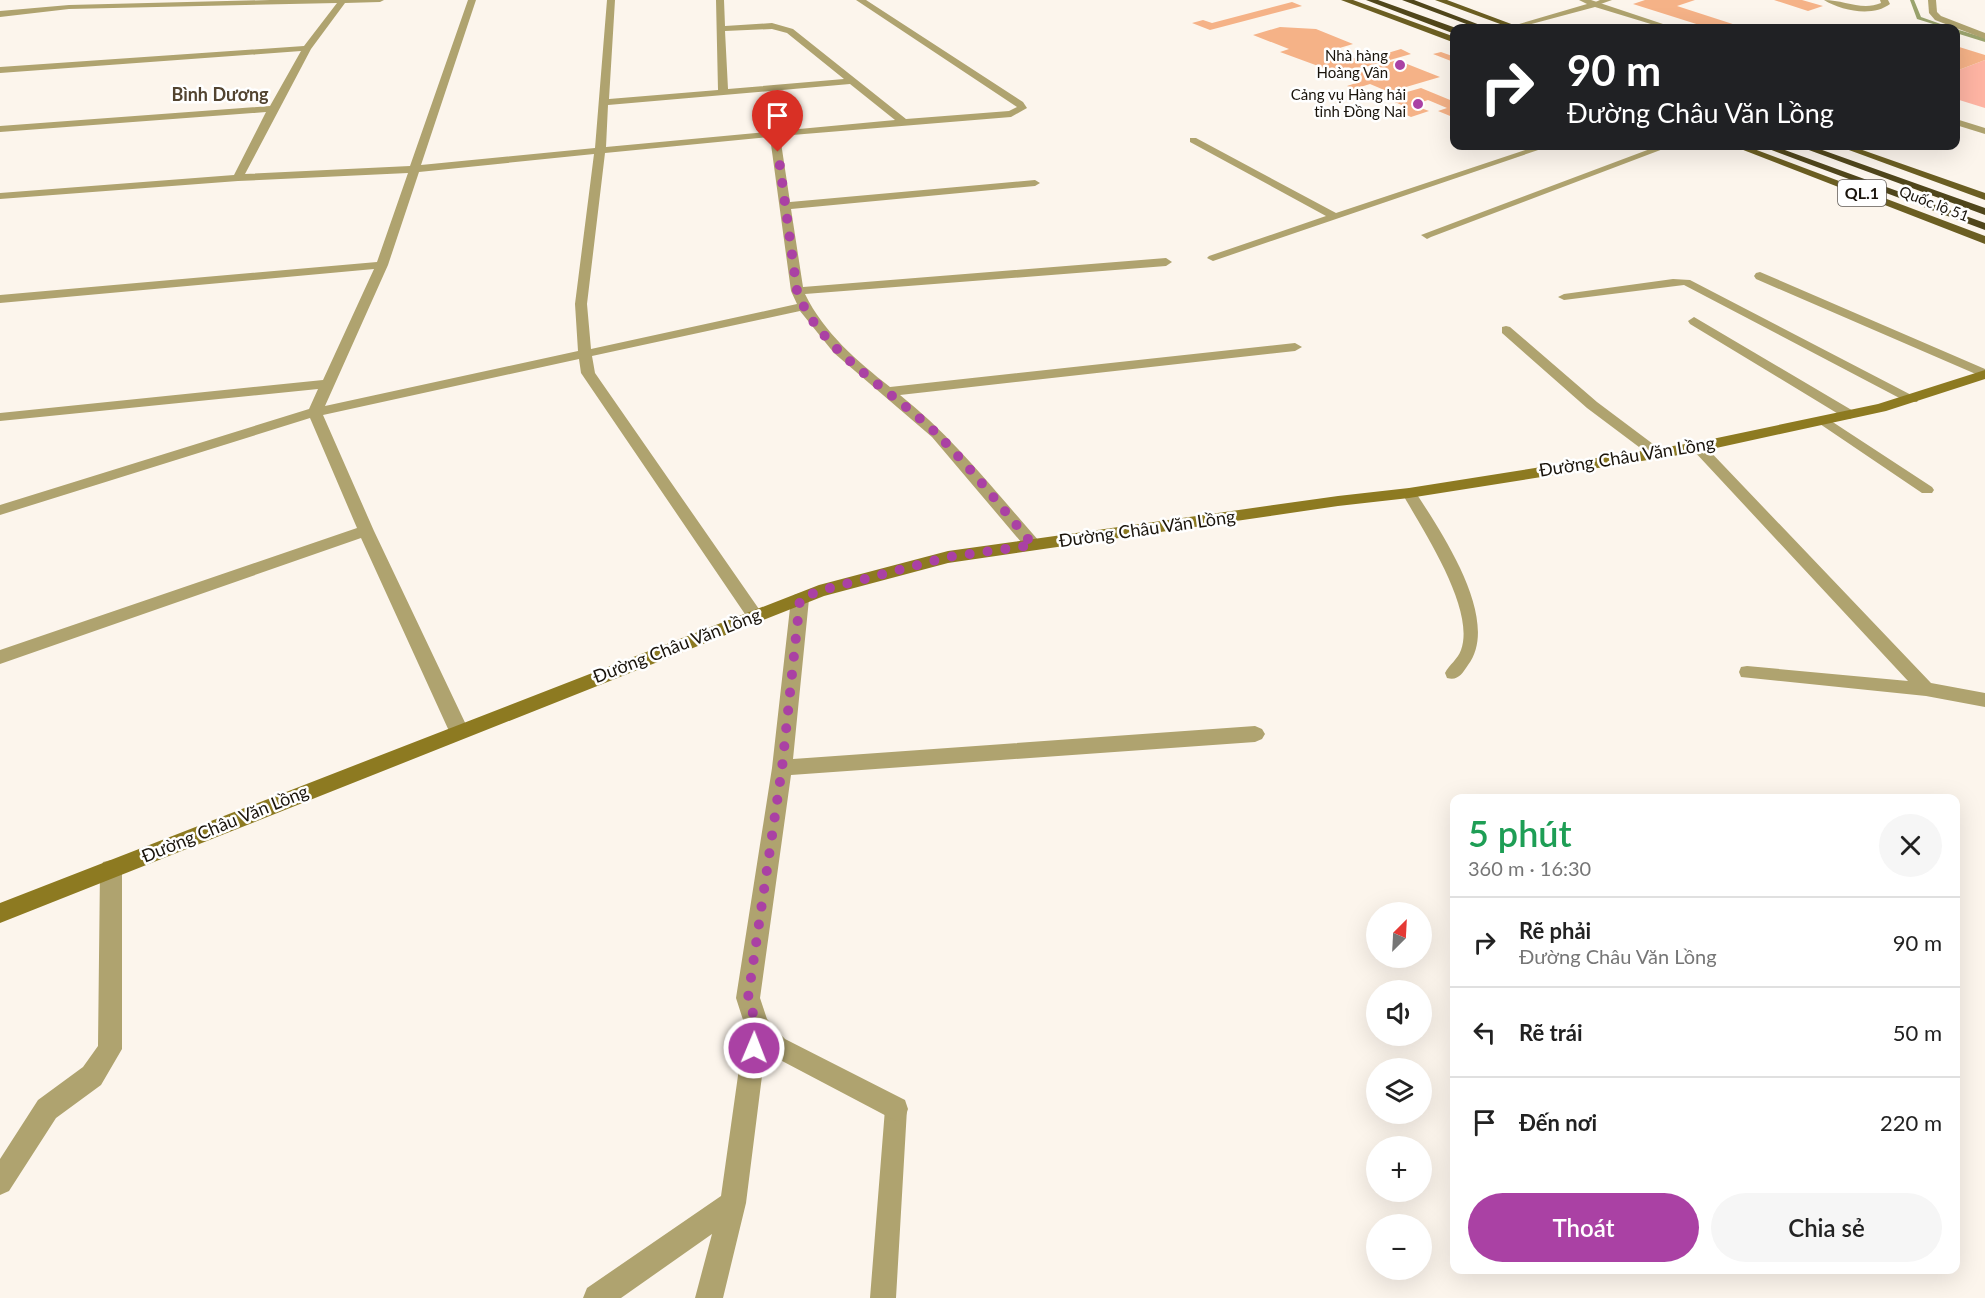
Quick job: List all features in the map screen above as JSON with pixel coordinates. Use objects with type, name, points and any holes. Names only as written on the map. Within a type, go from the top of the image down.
[{"type":"highway","points":[[1370,0],[1450,29]]},
{"type":"highway","points":[[1406,0],[1473,24]]},
{"type":"highway","name":"Quốc lộ 51","points":[[1777,150],[1985,227]]},
{"type":"highway","name":"Quốc lộ 51","points":[[1814,150],[1985,212]]},
{"type":"main road","points":[[1345,0],[1450,38]]},
{"type":"main road","points":[[1439,0],[1505,24]]},
{"type":"main road","name":"Quốc lộ 51","points":[[1749,150],[1985,240]]},
{"type":"main road","name":"Quốc lộ 51","points":[[1854,150],[1985,197]]},
{"type":"street","points":[[0,14],[85,7],[380,0]]},
{"type":"street","points":[[459,731],[366,531],[315,412],[382,265],[472,0]]},
{"type":"street","points":[[611,0],[600,152],[581,304],[582,337],[588,373],[755,616]]},
{"type":"street","points":[[720,0],[723,92]]},
{"type":"street","points":[[0,196],[238,178],[414,168],[600,152],[1011,114],[1022,108],[1020,104],[924,39],[860,0]]},
{"type":"street","points":[[1583,0],[1658,24]]},
{"type":"street","points":[[1828,0],[1872,10],[1886,4],[1884,0]]},
{"type":"street","points":[[1932,0],[1933,13],[1938,18],[1954,24]]},
{"type":"street","points":[[238,178],[273,108],[307,48],[342,2]]},
{"type":"street","points":[[1529,24],[1595,4]]},
{"type":"street","points":[[721,29],[772,26],[790,31],[906,124]]},
{"type":"street","points":[[1960,26],[1985,36]]},
{"type":"street","points":[[0,70],[307,48]]},
{"type":"street","points":[[604,102],[853,81]]},
{"type":"street","points":[[0,129],[273,108]]},
{"type":"street","points":[[1960,123],[1985,131]]},
{"type":"street","points":[[776,134],[797,291],[803,307],[820,329],[866,376],[937,434],[1033,545]]},
{"type":"street","points":[[1427,235],[1655,150]]},
{"type":"street","points":[[785,206],[1035,183]]},
{"type":"street","points":[[797,291],[1166,262]]},
{"type":"street","points":[[0,298],[382,265]]},
{"type":"street","points":[[1760,276],[1985,374]]},
{"type":"street","points":[[0,510],[315,412],[803,307]]},
{"type":"street","points":[[886,392],[1295,347]]},
{"type":"street","name":"Đường Châu Văn Lồng","points":[[0,913],[819,591],[948,557],[1338,501],[1409,493],[1698,447],[1850,415],[1912,399],[1985,374]]},
{"type":"street","points":[[0,417],[326,384]]},
{"type":"street","points":[[0,657],[366,531]]},
{"type":"street","points":[[709,1298],[733,1203],[757,1026],[748,998],[782,768],[800,599]]},
{"type":"street","points":[[782,768],[1255,734]]},
{"type":"street","points":[[0,1182],[47,1109],[92,1076],[110,1049],[111,869]]},
{"type":"street","points":[[757,1026],[777,1047],[896,1109]]},
{"type":"street","points":[[597,1298],[733,1203]]},
{"type":"lane","points":[[1595,4],[1608,0]]},
{"type":"lane","points":[[1193,140],[1335,217]]},
{"type":"lane","points":[[1213,258],[1533,150]]},
{"type":"lane","points":[[1564,297],[1686,282],[1912,399]]},
{"type":"lane","points":[[1694,321],[1850,415]]},
{"type":"lane","points":[[1506,330],[1592,405],[1656,453]]},
{"type":"lane","points":[[1825,421],[1927,490]]},
{"type":"lane","points":[[1698,447],[1926,689]]},
{"type":"lane","points":[[1409,493],[1460,584],[1472,621],[1469,651],[1453,673]]},
{"type":"lane","points":[[1747,672],[1926,689],[1985,700]]},
{"type":"lane","points":[[883,1298],[896,1109]]},
{"type":"shaded area","points":[[1985,60],[1985,108],[1960,100],[1960,69]]},
{"type":"building","points":[[1645,0],[1695,0],[1677,6],[1733,24],[1696,24],[1633,4]]},
{"type":"building","points":[[1774,0],[1802,0],[1823,6],[1808,11]]},
{"type":"building","points":[[1292,2],[1302,6],[1210,30],[1192,23],[1203,20],[1212,23]]},
{"type":"building","points":[[1280,27],[1316,29],[1353,44],[1326,52],[1341,57],[1347,55],[1361,61],[1401,49],[1411,54],[1340,74],[1280,52],[1289,49],[1253,35]]},
{"type":"building","points":[[1960,47],[1985,55],[1985,60],[1960,69]]},
{"type":"building","points":[[1441,52],[1450,55],[1450,61],[1433,54]]},
{"type":"building","points":[[1397,60],[1440,77],[1389,92],[1370,84],[1354,89],[1347,86],[1362,81],[1350,75]]},
{"type":"building","points":[[1421,88],[1450,100],[1450,116],[1438,111],[1447,108],[1428,100],[1413,105],[1429,111],[1411,117],[1395,110],[1406,107],[1386,98]]},
{"type":"waterway","points":[[1912,0],[1919,18],[1937,24]]},
{"type":"waterway","points":[[1960,32],[1985,40]]},
{"type":"place","name":"Nhà hàng Hoàng Vân","points":[[1400,65]]},
{"type":"place","name":"Cảng vụ Hàng hải tỉnh Đồng Nai","points":[[1418,104]]},
{"type":"district","name":"Bình Dương","points":[[220,95]]},
{"type":"route","points":[[754,1048],[757,1026],[748,998],[782,768],[800,599],[819,591],[948,557],[1033,545],[937,434],[866,376],[820,329],[803,307],[797,291],[778,152]]}]
